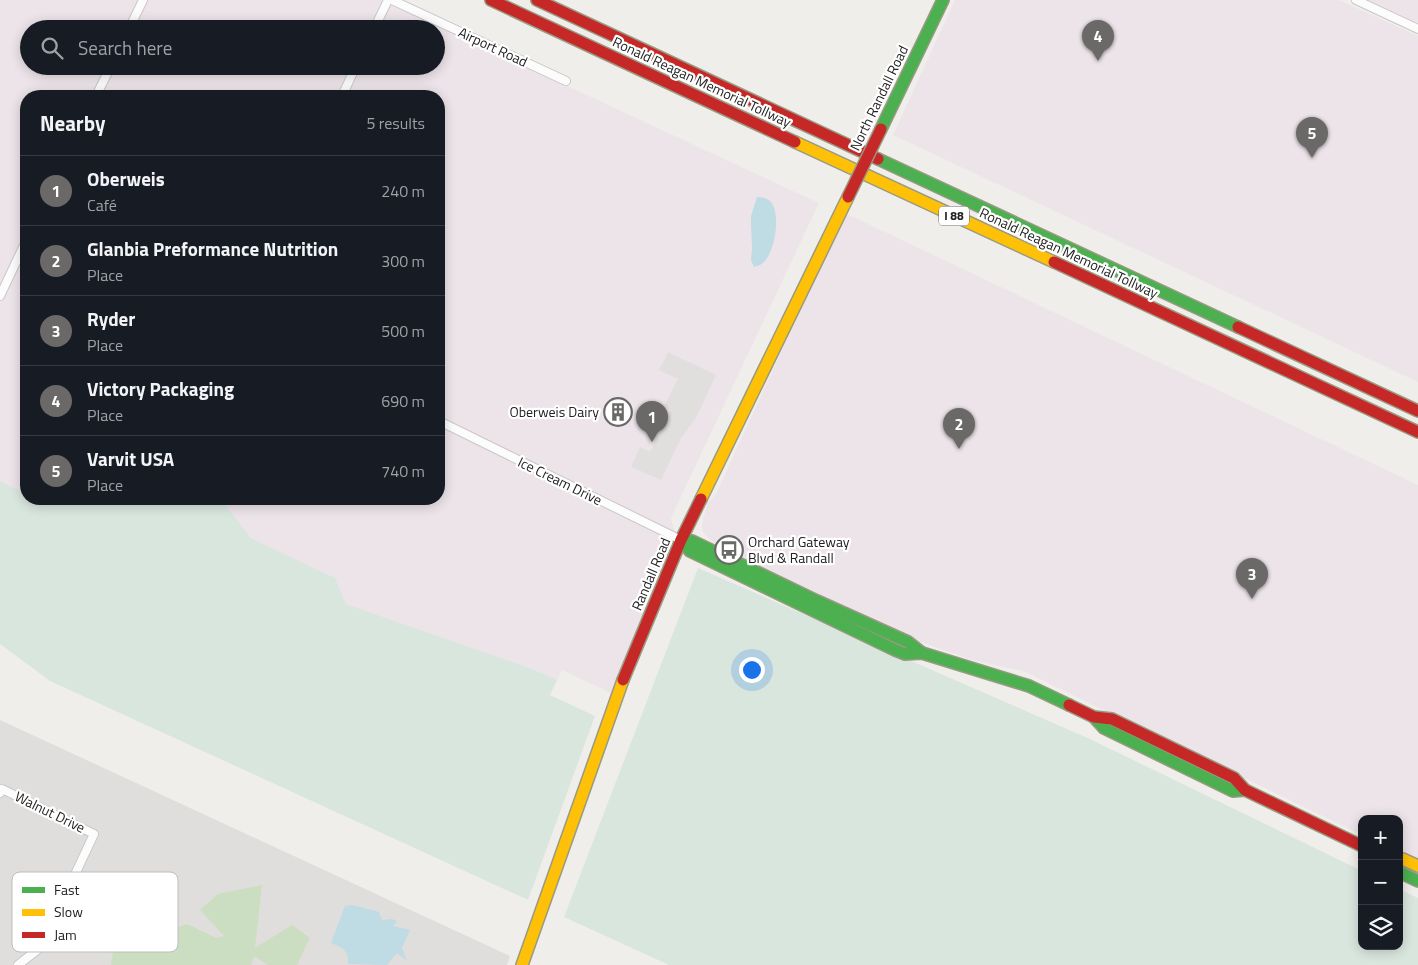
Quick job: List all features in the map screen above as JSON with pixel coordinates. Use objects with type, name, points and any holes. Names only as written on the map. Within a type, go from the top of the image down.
[{"type":"main road","name":"Ronald Reagan Memorial Tollway","points":[[491,0],[1418,432]]},
{"type":"main road","name":"Ronald Reagan Memorial Tollway","points":[[537,0],[1418,411]]},
{"type":"main road","name":"North Randall Road","points":[[843,209],[943,0]]},
{"type":"main road","name":"Randall Road","points":[[522,965],[621,685],[681,540],[843,209]]},
{"type":"main road","points":[[681,540],[692,541],[817,601],[877,627],[908,642],[922,654],[1029,686],[1094,717],[1104,728],[1232,791],[1244,790],[1358,844]]},
{"type":"main road","points":[[1403,859],[1418,866]]},
{"type":"main road","points":[[1403,874],[1418,881]]},
{"type":"street","points":[[133,20],[143,0]]},
{"type":"street","points":[[379,20],[390,0]]},
{"type":"street","name":"Airport Road","points":[[390,0],[433,20]]},
{"type":"street","points":[[1356,0],[1418,29]]},
{"type":"street","name":"Airport Road","points":[[445,25],[566,81]]},
{"type":"street","points":[[99,90],[106,75]]},
{"type":"street","points":[[345,90],[352,75]]},
{"type":"street","points":[[0,296],[20,254]]},
{"type":"street","name":"Ice Cream Drive","points":[[445,424],[681,540]]},
{"type":"street","name":"Walnut Drive","points":[[1,791],[94,834],[76,872]]},
{"type":"street","name":"Walnut Drive","points":[[18,965],[35,952]]},
{"type":"shaded area","points":[[0,0],[383,0],[426,20],[20,20],[20,75],[445,75],[445,29],[819,203],[671,518],[677,541],[615,695],[562,670],[557,680],[530,668],[346,604],[334,578],[251,538],[226,505],[445,505],[445,90],[20,90],[20,491],[0,481]]},
{"type":"shaded area","points":[[955,0],[1339,0],[1418,36],[1418,382],[893,135]]},
{"type":"shaded area","points":[[1366,0],[1418,0],[1418,24]]},
{"type":"shaded area","points":[[845,213],[1418,485],[1418,862],[1403,855],[1403,815],[1358,815],[1358,833],[1026,672],[972,660],[909,638],[723,549],[710,540],[703,532],[702,525],[707,504],[716,494]]},
{"type":"shaded area","points":[[668,352],[716,375],[697,416],[681,438],[661,480],[631,467],[640,447],[650,452],[671,410],[664,406],[678,379],[659,370]]},
{"type":"shaded area","points":[[0,481],[20,491],[20,505],[226,505],[251,538],[335,578],[346,604],[530,668],[557,680],[550,695],[595,716],[528,900],[50,681],[0,644]]},
{"type":"shaded area","points":[[698,568],[1090,739],[1358,869],[1358,950],[1403,950],[1403,891],[1418,898],[1418,965],[669,965],[564,917]]},
{"type":"shaded area","points":[[0,720],[510,956],[507,965],[0,965]]},
{"type":"green space","points":[[262,885],[255,948],[292,925],[310,938],[297,965],[268,965],[254,956],[251,965],[111,965],[113,952],[178,952],[178,927],[187,924],[216,938],[224,936],[200,910],[218,894]]},
{"type":"water","points":[[757,197],[765,198],[771,202],[776,215],[776,224],[774,242],[768,257],[762,264],[754,267],[751,260],[751,216]]},
{"type":"water","points":[[352,905],[379,912],[382,920],[392,919],[397,921],[393,926],[410,930],[402,948],[407,961],[397,953],[387,965],[348,964],[344,950],[331,943],[345,906]]},
{"type":"traffic: fast","points":[[881,129],[943,0]]},
{"type":"traffic: fast","points":[[878,159],[1238,327]]},
{"type":"traffic: fast","points":[[681,540],[690,551],[895,650],[905,654],[922,653],[1029,686],[1069,705]]},
{"type":"traffic: fast","points":[[681,540],[692,541],[908,642],[922,653]]},
{"type":"traffic: fast","points":[[1094,717],[1104,728],[1233,791],[1245,790]]},
{"type":"traffic: fast","points":[[1403,874],[1418,881]]},
{"type":"traffic: slow","points":[[795,142],[1054,262]]},
{"type":"traffic: slow","points":[[701,499],[848,197]]},
{"type":"traffic: slow","points":[[522,965],[623,680]]},
{"type":"traffic: slow","points":[[1403,859],[1418,866]]},
{"type":"traffic: jam","points":[[491,0],[795,142]]},
{"type":"traffic: jam","points":[[537,0],[878,159]]},
{"type":"traffic: jam","points":[[848,197],[881,129]]},
{"type":"traffic: jam","points":[[1054,262],[1418,432]]},
{"type":"traffic: jam","points":[[1238,327],[1418,411]]},
{"type":"traffic: jam","points":[[623,680],[681,540],[701,499]]},
{"type":"traffic: jam","points":[[1069,705],[1094,717],[1112,719],[1234,778],[1245,790],[1358,844]]},
{"type":"place","name":"Victory Packaging","points":[[1098,61]]},
{"type":"place","name":"Varvit USA","points":[[1312,158]]},
{"type":"place","name":"Oberweis Dairy","points":[[618,412]]},
{"type":"place","name":"Oberweis","points":[[652,442]]},
{"type":"place","name":"Glanbia Preformance Nutrition","points":[[959,449]]},
{"type":"place","name":"Orchard Gateway Blvd & Randall","points":[[729,550]]},
{"type":"place","name":"Ryder","points":[[1252,599]]}]
